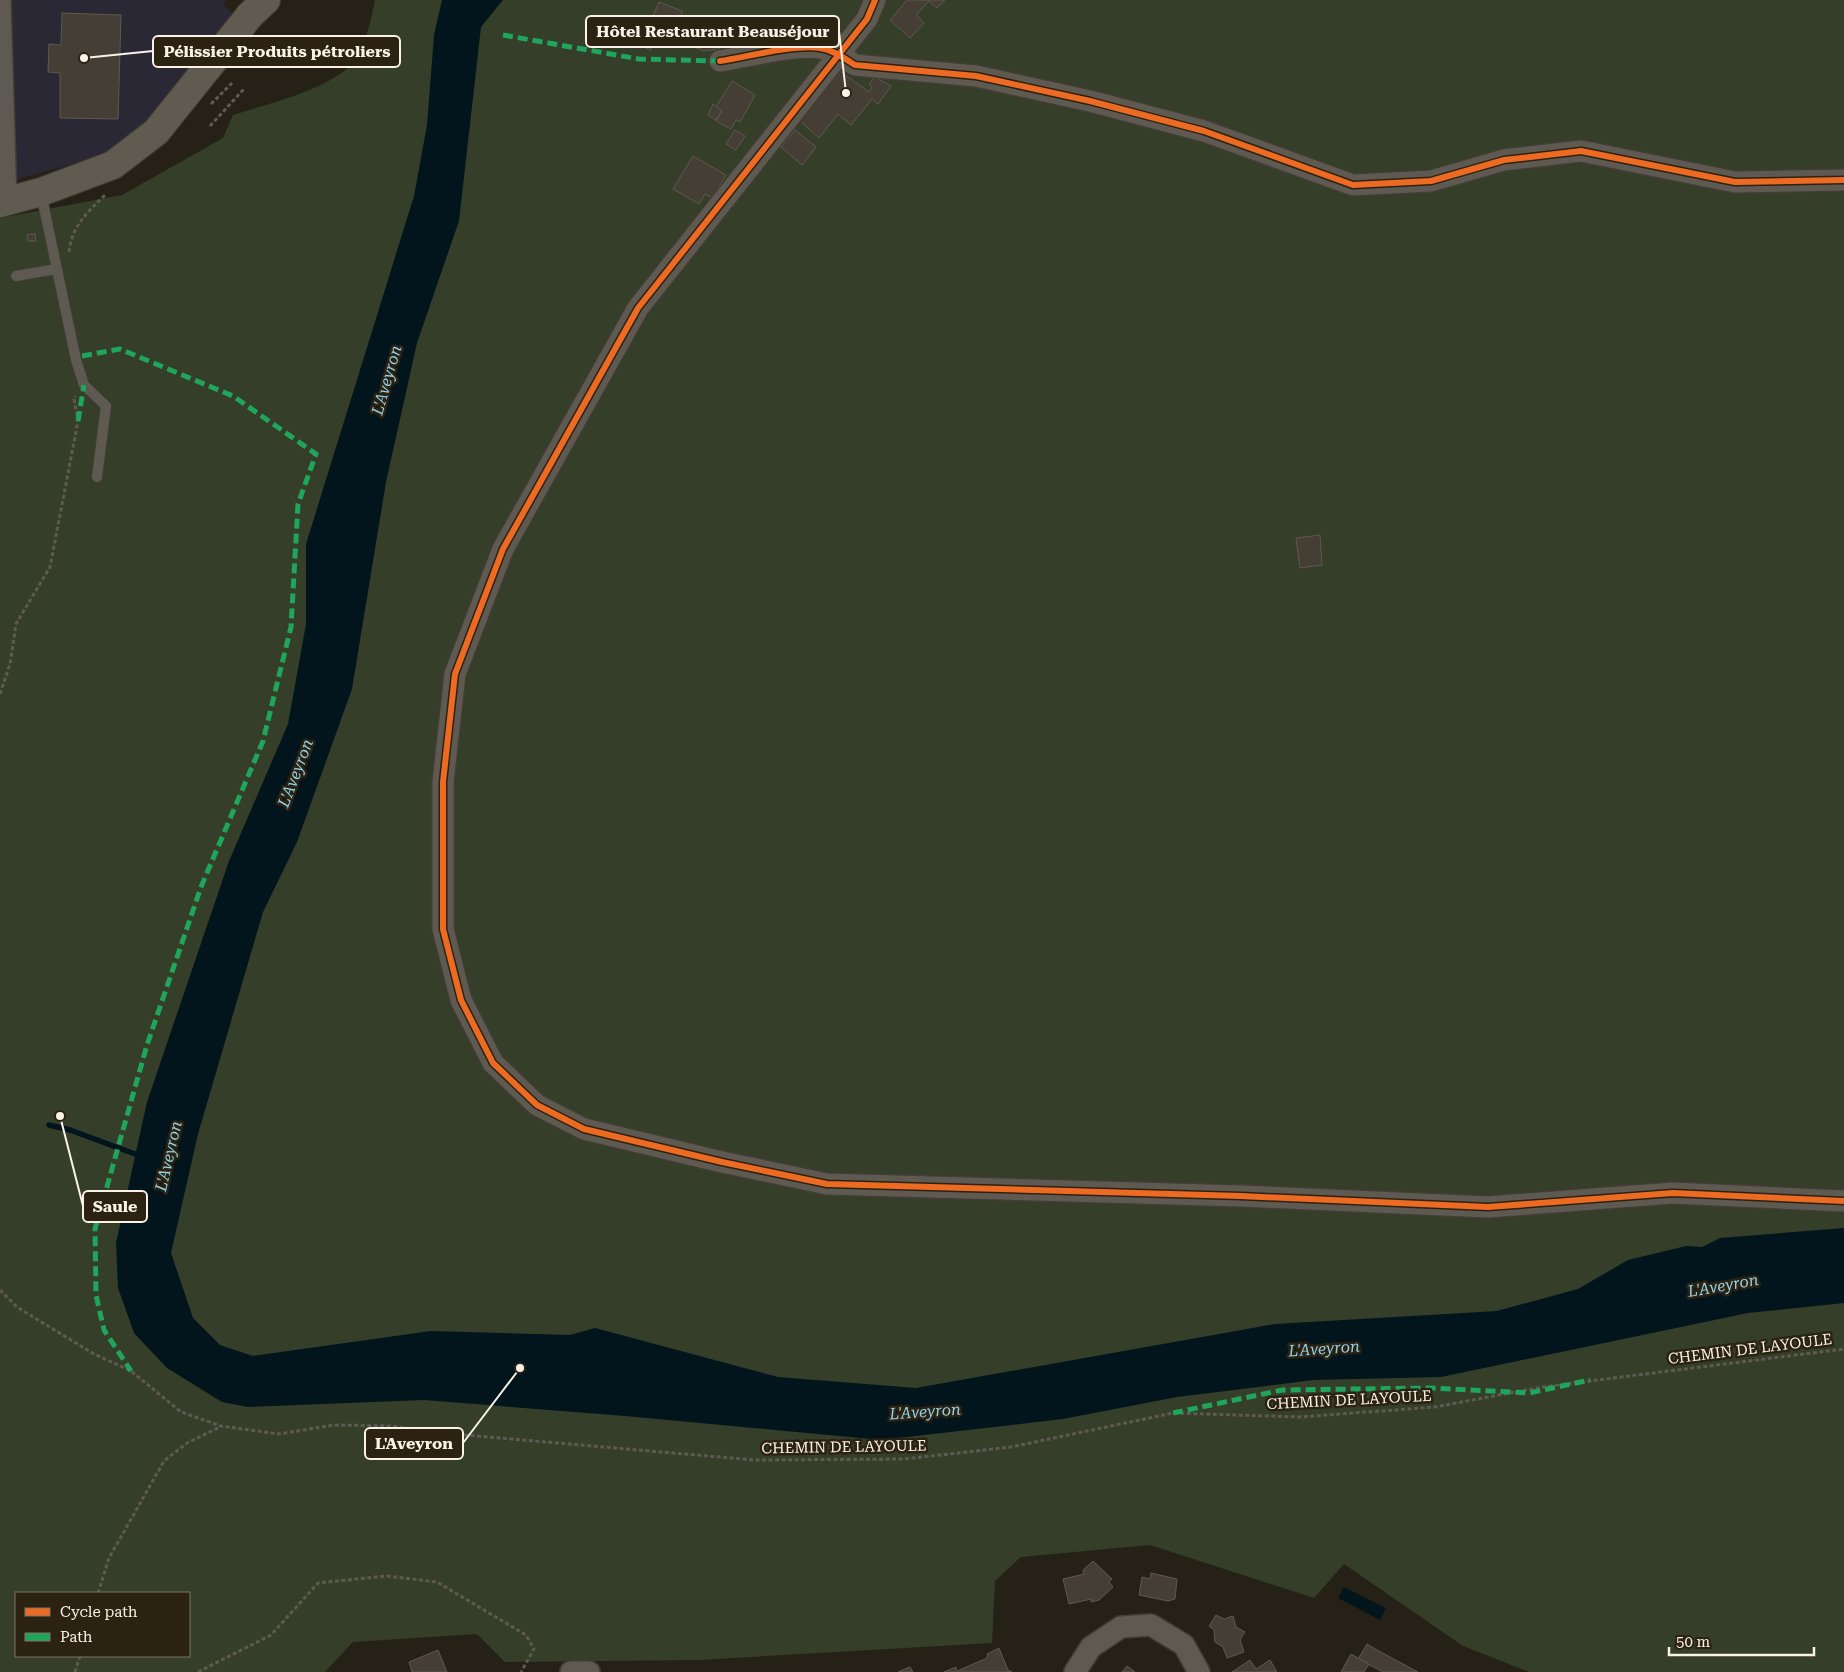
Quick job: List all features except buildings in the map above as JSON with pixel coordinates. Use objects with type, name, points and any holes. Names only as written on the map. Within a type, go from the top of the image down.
[{"type":"street","points":[[0,14],[3,203],[41,192],[113,164],[156,132],[250,15],[266,0]]},
{"type":"street","points":[[875,0],[867,19],[708,217],[638,308],[503,549],[455,674],[443,782],[443,929],[461,1000],[494,1063],[537,1105],[584,1128],[722,1162],[827,1184],[1241,1196],[1488,1207],[1673,1193],[1844,1201]]},
{"type":"street","points":[[720,61],[799,48],[820,48],[838,54],[855,65],[976,76],[1100,104],[1204,131],[1354,185],[1431,181],[1504,160],[1581,151],[1735,182],[1844,180]]},
{"type":"street","points":[[1075,1672],[1091,1647],[1121,1627],[1151,1625],[1184,1645],[1198,1672]]},
{"type":"street","points":[[571,1672],[589,1672]]},
{"type":"lane","points":[[41,192],[76,360],[84,384],[106,406],[97,477]]},
{"type":"lane","points":[[16,276],[56,269]]},
{"type":"path","points":[[210,126],[244,89]]},
{"type":"path","points":[[68,255],[70,237],[80,220],[110,189]]},
{"type":"path","points":[[0,694],[10,664],[16,624],[50,567],[78,421],[74,399],[84,384]]},
{"type":"path","points":[[98,1592],[109,1558],[164,1461],[187,1443],[221,1426]]},
{"type":"path","points":[[198,1672],[271,1635],[318,1583],[386,1576],[437,1582],[526,1636],[534,1649],[521,1672]]},
{"type":"path","points":[[75,1672],[80,1657]]},
{"type":"shaded area","points":[[0,0],[226,0],[223,5],[233,14],[167,103],[112,153],[0,184]]},
{"type":"green space","points":[[375,0],[1844,0],[1844,1672],[1529,1672],[1463,1646],[1344,1564],[1314,1598],[1150,1545],[1021,1557],[995,1581],[992,1643],[699,1660],[505,1662],[477,1634],[353,1642],[325,1672],[0,1672],[0,218],[122,195],[223,138],[233,115],[298,94],[331,80],[354,61],[368,32]]},
{"type":"water","points":[[442,0],[503,0],[481,27],[459,221],[417,343],[386,482],[352,689],[297,842],[263,912],[198,1134],[171,1253],[193,1318],[220,1345],[253,1356],[431,1331],[570,1335],[595,1328],[778,1377],[916,1388],[1275,1324],[1497,1311],[1578,1289],[1628,1260],[1686,1246],[1702,1247],[1720,1238],[1844,1228],[1844,1303],[1748,1313],[1441,1377],[1313,1380],[1177,1397],[1063,1419],[881,1440],[625,1416],[424,1400],[248,1407],[222,1402],[167,1368],[134,1333],[118,1288],[116,1243],[147,1102],[229,861],[288,724],[306,624],[306,544],[414,196],[427,125],[434,35]]},
{"type":"water","points":[[1344,1587],[1386,1608],[1380,1620],[1338,1598]]},
{"type":"waterway","points":[[49,1125],[70,1130],[135,1154]]},
{"type":"marked path","points":[[503,35],[639,59],[720,61]]},
{"type":"marked path","points":[[82,356],[120,349],[233,396],[316,454],[298,504],[291,627],[263,741],[201,887],[147,1045],[95,1229],[96,1295],[104,1330],[131,1371]]},
{"type":"marked path","points":[[78,421],[84,385]]},
{"type":"marked path","points":[[1173,1413],[1282,1390],[1432,1388],[1529,1393],[1590,1380]]},
{"type":"cycle path","points":[[875,0],[867,19],[638,308],[503,549],[455,674],[443,782],[443,929],[461,1000],[493,1063],[537,1105],[584,1129],[722,1162],[827,1184],[1241,1196],[1488,1207],[1673,1193],[1844,1201]]},
{"type":"cycle path","points":[[720,61],[784,49],[809,47],[829,51],[855,65],[976,76],[1090,101],[1204,131],[1353,185],[1431,181],[1504,160],[1581,151],[1735,182],[1844,180]]},
{"type":"place","name":"Pélissier Produits pétroliers","points":[[84,58]]},
{"type":"place","name":"Hôtel Restaurant Beauséjour","points":[[846,93]]},
{"type":"place","name":"Saule","points":[[60,1116]]},
{"type":"place","name":"L'Aveyron","points":[[520,1368]]}]
